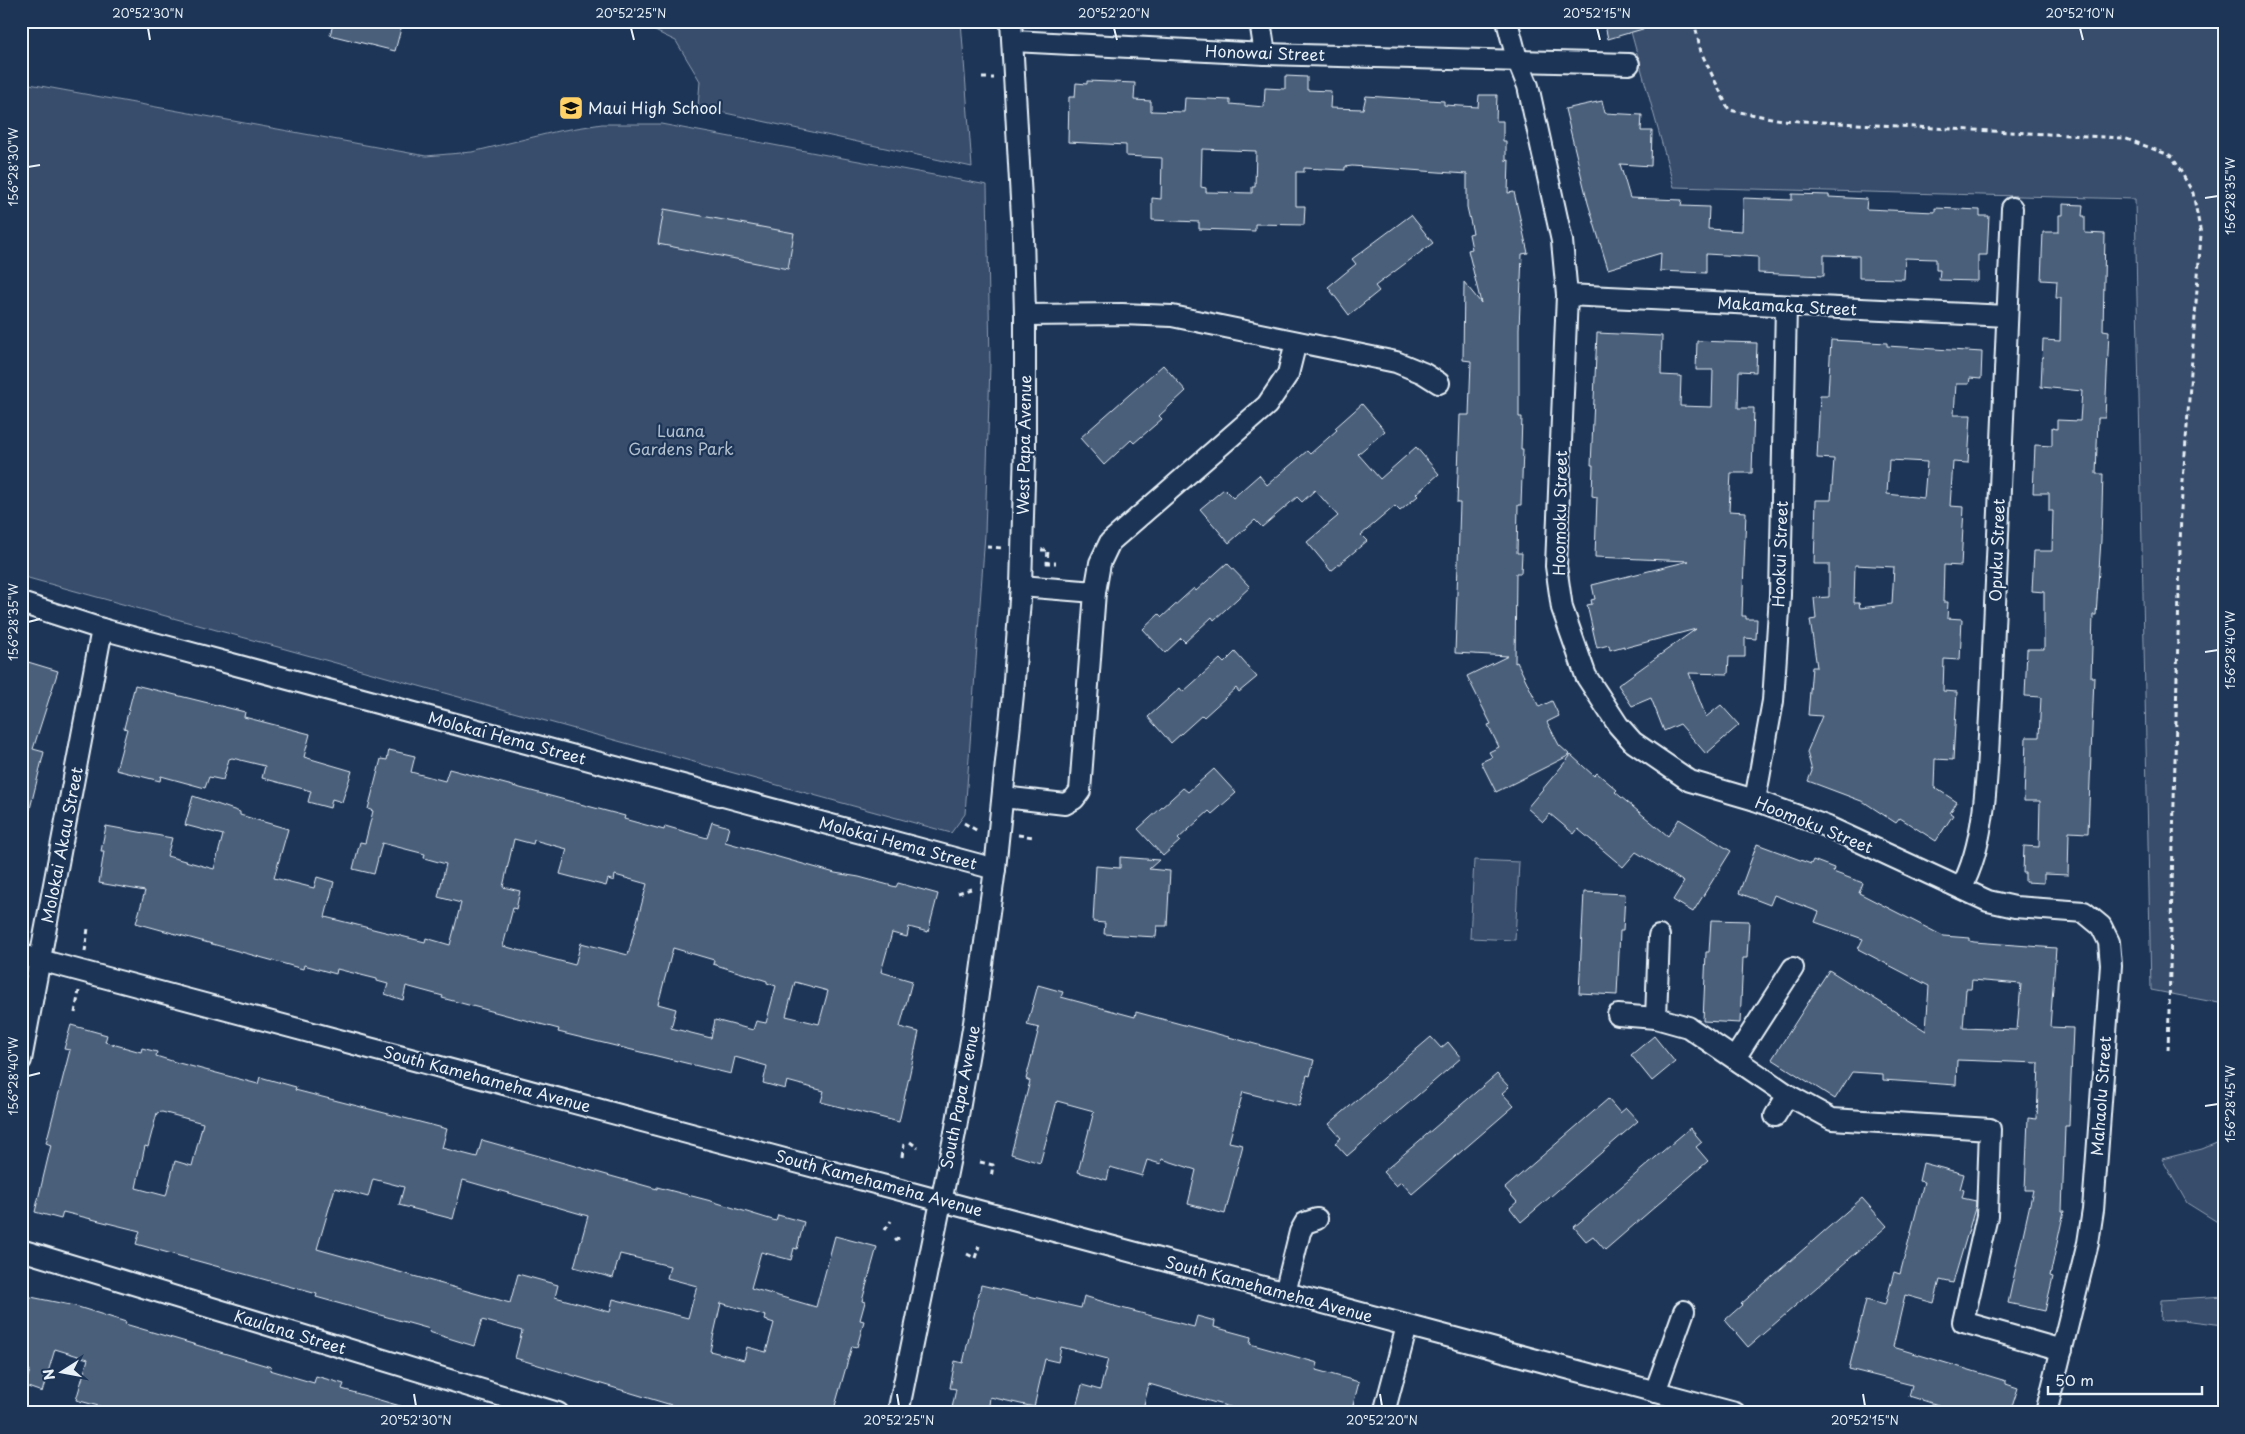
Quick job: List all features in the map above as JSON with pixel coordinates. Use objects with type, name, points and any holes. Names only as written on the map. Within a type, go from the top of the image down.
[{"type":"street","name":"West Papa Avenue","points":[[995,869],[1013,694],[1020,586],[1025,447],[1023,234],[1011,21]]},
{"type":"street","points":[[1260,21],[1264,54]]},
{"type":"street","name":"Hoomoku Street","points":[[1507,21],[1517,59],[1528,86],[1562,241],[1567,294],[1556,566],[1562,608],[1586,676],[1618,725],[1633,742],[1690,781],[1755,800],[1828,827],[1961,888]]},
{"type":"street","name":"Honowai Street","points":[[1013,41],[1264,54],[1517,59],[1629,64]]},
{"type":"street","name":"Opuku Street","points":[[1961,888],[1969,874],[1980,825],[1986,775],[2012,208]]},
{"type":"street","name":"Makamaka Street","points":[[1567,294],[2007,316]]},
{"type":"street","name":"Hookui Street","points":[[1755,800],[1773,701],[1780,595],[1786,306]]},
{"type":"street","points":[[1025,315],[1122,314],[1172,316],[1396,362],[1423,373],[1439,383]]},
{"type":"street","points":[[1003,798],[1065,804],[1074,799],[1080,791],[1095,592],[1100,563],[1110,542],[1267,405],[1288,374],[1296,342]]},
{"type":"street","points":[[1020,586],[1095,592]]},
{"type":"street","name":"Molokai Hema Street","points":[[21,603],[102,629],[995,869]]},
{"type":"street","name":"Molokai Akau Street","points":[[21,1060],[30,958],[102,629]]},
{"type":"street","name":"South Papa Avenue","points":[[898,1413],[940,1199],[955,1133],[974,1023],[995,869]]},
{"type":"street","name":"Mahaolu Street","points":[[1961,888],[1988,901],[2016,907],[2084,912],[2101,926],[2110,942],[2111,965],[2093,1210],[2088,1243],[2046,1413]]},
{"type":"street","points":[[1656,1018],[1659,936]]},
{"type":"street","name":"South Kamehameha Avenue","points":[[30,958],[940,1199],[1735,1413]]},
{"type":"street","points":[[1735,1058],[1793,968]]},
{"type":"street","points":[[1618,1015],[1656,1018],[1688,1027],[1788,1094],[1832,1120],[1990,1129],[1987,1216],[1962,1322],[2062,1350]]},
{"type":"street","points":[[1775,1116],[1788,1094]]},
{"type":"street","points":[[1284,1293],[1300,1232],[1305,1223],[1317,1219]]},
{"type":"street","name":"Kaulana Street","points":[[21,1250],[558,1413]]},
{"type":"street","points":[[1655,1392],[1684,1311]]},
{"type":"street","points":[[1384,1413],[1407,1326]]},
{"type":"path","points":[[1694,21],[1701,52],[1729,110],[1782,120],[2124,138],[2172,156],[2193,193],[2201,234],[2181,509],[2168,1053]]},
{"type":"path","points":[[982,78],[997,77]]},
{"type":"path","points":[[987,547],[1004,548]]},
{"type":"path","points":[[1040,550],[1048,550],[1047,563],[1056,563]]},
{"type":"path","points":[[964,823],[978,831]]},
{"type":"path","points":[[1018,835],[1034,837]]},
{"type":"path","points":[[958,893],[971,889]]},
{"type":"path","points":[[84,956],[88,928]]},
{"type":"path","points":[[75,1014],[80,988]]},
{"type":"path","points":[[910,1142],[918,1148]]},
{"type":"path","points":[[902,1157],[904,1144]]},
{"type":"path","points":[[980,1162],[993,1165],[991,1178]]},
{"type":"path","points":[[885,1230],[891,1221]]},
{"type":"path","points":[[894,1241],[900,1237]]},
{"type":"path","points":[[967,1254],[975,1258],[979,1246]]},
{"type":"green space","points":[[634,21],[961,21],[972,167],[698,107],[700,81],[676,41]]},
{"type":"green space","points":[[1628,21],[2224,21],[2224,1004],[2151,990],[2135,199],[1674,187]]},
{"type":"green space","name":"Luana Gardens Park","points":[[24,83],[426,156],[472,152],[558,131],[602,124],[661,124],[987,185],[990,364],[985,534],[965,814],[951,833],[21,576],[21,91]]},
{"type":"green space","points":[[1474,860],[1519,862],[1515,940],[1470,938]]},
{"type":"green space","points":[[2224,1140],[2224,1230],[2219,1223],[2187,1203],[2162,1159],[2202,1149]]},
{"type":"green space","points":[[2224,1296],[2224,1325],[2183,1320],[2160,1321],[2161,1300]]},
{"type":"building","points":[[334,21],[403,21],[395,51],[330,35]]},
{"type":"building","points":[[1604,21],[1652,21],[1653,26],[1608,39]]},
{"type":"building","points":[[1285,76],[1307,77],[1307,90],[1331,91],[1330,108],[1363,109],[1366,96],[1444,101],[1444,105],[1478,107],[1479,95],[1497,95],[1496,121],[1503,121],[1506,161],[1509,160],[1508,193],[1514,192],[1528,253],[1522,254],[1519,329],[1519,417],[1522,417],[1521,449],[1523,449],[1521,505],[1518,505],[1517,553],[1522,553],[1521,573],[1516,573],[1515,663],[1517,662],[1539,707],[1552,701],[1559,716],[1547,722],[1559,745],[1570,755],[1496,792],[1481,762],[1492,757],[1489,752],[1499,747],[1488,725],[1491,724],[1467,676],[1508,656],[1455,653],[1460,503],[1457,503],[1460,415],[1469,415],[1471,361],[1463,360],[1464,282],[1481,303],[1468,250],[1472,249],[1469,234],[1473,233],[1467,207],[1467,174],[1352,166],[1345,167],[1345,170],[1304,168],[1304,172],[1296,172],[1296,206],[1305,206],[1304,225],[1255,224],[1255,231],[1199,229],[1199,222],[1152,220],[1152,198],[1161,199],[1162,158],[1126,156],[1126,145],[1068,142],[1069,97],[1075,97],[1076,83],[1087,84],[1087,81],[1135,83],[1134,100],[1151,101],[1151,111],[1184,112],[1185,98],[1230,100],[1230,104],[1264,107],[1265,88],[1285,89]],"holes":[[[1202,149],[1256,151],[1255,187],[1252,187],[1252,193],[1206,192],[1206,188],[1201,187]]]},
{"type":"building","points":[[1602,101],[1605,113],[1642,115],[1641,131],[1652,131],[1651,166],[1620,164],[1630,198],[1682,200],[1681,206],[1709,207],[1708,229],[1742,231],[1743,198],[1792,200],[1792,194],[1829,195],[1829,197],[1867,199],[1866,209],[1935,212],[1935,208],[1980,210],[1980,216],[1989,216],[1987,255],[1978,255],[1978,281],[1939,280],[1940,270],[1936,270],[1936,259],[1905,258],[1904,279],[1859,278],[1859,256],[1824,255],[1824,276],[1758,273],[1758,257],[1706,254],[1706,273],[1660,271],[1661,253],[1608,269],[1588,203],[1565,109]]},
{"type":"building","points":[[2063,204],[2083,205],[2082,216],[2085,216],[2085,233],[2105,234],[2103,330],[2109,331],[2105,418],[2098,418],[2096,474],[2103,474],[2096,615],[2093,615],[2091,677],[2094,677],[2088,833],[2069,832],[2068,875],[2044,874],[2044,883],[2025,882],[2025,873],[2023,873],[2024,846],[2039,847],[2040,801],[2024,801],[2026,737],[2039,737],[2041,697],[2025,696],[2027,649],[2044,649],[2044,592],[2032,591],[2034,551],[2052,551],[2053,511],[2049,511],[2049,493],[2033,493],[2035,445],[2052,446],[2052,428],[2057,429],[2057,420],[2080,421],[2082,391],[2041,387],[2043,340],[2060,341],[2061,298],[2056,298],[2057,281],[2041,280],[2043,232],[2059,232],[2059,215],[2063,215]]},
{"type":"building","points":[[664,209],[794,233],[788,269],[658,244]]},
{"type":"building","points":[[1411,215],[1433,243],[1375,286],[1379,291],[1349,315],[1328,287],[1356,264],[1352,259]]},
{"type":"building","points":[[1597,333],[1662,336],[1661,375],[1681,376],[1680,406],[1712,407],[1713,370],[1696,370],[1697,341],[1757,343],[1756,372],[1739,371],[1738,408],[1754,408],[1752,473],[1731,473],[1729,511],[1746,512],[1742,616],[1746,616],[1746,619],[1757,619],[1756,639],[1745,638],[1745,657],[1729,657],[1728,674],[1689,673],[1706,717],[1721,705],[1739,725],[1706,754],[1680,724],[1664,731],[1651,698],[1632,706],[1618,685],[1696,629],[1624,648],[1624,646],[1610,650],[1609,645],[1597,648],[1587,605],[1592,604],[1591,600],[1595,599],[1592,585],[1689,561],[1595,557],[1597,497],[1592,496],[1593,465],[1591,465]]},
{"type":"building","points":[[1831,340],[1887,343],[1887,346],[1982,352],[1981,379],[1970,378],[1969,384],[1956,384],[1954,415],[1971,415],[1968,463],[1953,462],[1950,506],[1964,507],[1961,566],[1944,565],[1943,602],[1948,602],[1947,618],[1962,619],[1960,660],[1944,659],[1943,691],[1957,692],[1953,760],[1935,759],[1934,787],[1957,802],[1950,813],[1953,815],[1936,841],[1900,818],[1896,823],[1864,802],[1808,781],[1812,771],[1807,752],[1822,716],[1808,715],[1812,667],[1817,667],[1810,620],[1816,619],[1814,598],[1829,597],[1829,564],[1814,564],[1816,500],[1831,500],[1834,459],[1817,458],[1820,395],[1828,395]],"holes":[[[1889,460],[1927,462],[1924,498],[1887,494]],[[1855,565],[1894,567],[1892,604],[1860,608],[1859,603],[1854,603]]]},
{"type":"building","points":[[1163,365],[1186,391],[1159,416],[1162,419],[1134,443],[1131,440],[1104,465],[1080,438]]},
{"type":"building","points":[[1362,404],[1385,431],[1358,454],[1380,479],[1416,447],[1439,474],[1416,494],[1418,496],[1400,511],[1395,506],[1361,535],[1367,541],[1331,571],[1307,542],[1338,516],[1315,490],[1302,502],[1297,497],[1262,527],[1255,520],[1229,543],[1200,509],[1224,489],[1233,498],[1259,475],[1267,485],[1307,451],[1310,454]]},
{"type":"building","points":[[1227,563],[1250,587],[1214,620],[1212,617],[1185,642],[1181,638],[1165,653],[1143,629],[1159,614],[1162,617],[1194,588],[1196,591]]},
{"type":"building","points":[[1235,652],[1257,677],[1239,692],[1236,688],[1171,743],[1148,717],[1180,688],[1183,692],[1220,659],[1224,663]]},
{"type":"building","points":[[28,662],[58,671],[33,749],[44,752],[27,821],[21,820],[21,667],[26,668]]},
{"type":"building","points":[[135,685],[245,712],[244,717],[310,734],[304,757],[352,771],[342,802],[332,799],[330,808],[308,802],[311,791],[262,778],[265,766],[232,758],[229,759],[223,780],[209,777],[205,788],[161,776],[160,781],[116,770],[127,729],[124,728]]},
{"type":"building","points":[[389,750],[415,756],[411,772],[445,781],[449,769],[625,816],[624,819],[664,830],[665,826],[707,838],[712,822],[729,827],[725,842],[835,873],[896,887],[898,883],[938,894],[928,932],[909,927],[907,937],[892,933],[881,972],[912,981],[900,1027],[919,1032],[899,1122],[821,1102],[824,1091],[787,1081],[785,1089],[763,1083],[767,1066],[735,1057],[731,1074],[558,1032],[559,1029],[442,998],[443,996],[406,986],[403,1000],[385,994],[388,984],[377,981],[377,979],[337,969],[336,974],[304,965],[303,969],[136,923],[145,891],[99,883],[104,851],[101,851],[106,826],[172,838],[167,856],[214,869],[223,835],[185,825],[193,796],[240,812],[240,815],[288,829],[274,878],[314,888],[317,877],[334,882],[325,917],[425,942],[426,938],[450,945],[461,903],[438,897],[446,864],[424,858],[425,854],[382,843],[374,874],[353,869],[360,842],[365,843],[373,811],[368,809],[381,759],[387,760]],"holes":[[[514,839],[533,844],[534,840],[567,849],[560,874],[606,886],[608,879],[614,881],[615,875],[647,884],[628,955],[581,943],[575,965],[503,946],[513,908],[516,909],[520,891],[503,887]],[[673,948],[714,960],[713,964],[767,981],[767,983],[776,986],[766,1023],[756,1021],[753,1030],[715,1020],[711,1038],[671,1028],[676,1009],[658,1004]],[[795,982],[828,991],[819,1024],[786,1016]]]},
{"type":"building","points":[[1571,755],[1594,776],[1597,773],[1617,790],[1615,792],[1668,836],[1679,819],[1731,851],[1693,912],[1673,900],[1684,882],[1636,852],[1623,867],[1578,829],[1574,834],[1550,814],[1543,822],[1527,808]]},
{"type":"building","points":[[1214,769],[1236,793],[1212,814],[1209,811],[1178,839],[1180,841],[1163,856],[1138,829],[1183,788],[1188,792]]},
{"type":"building","points":[[1757,844],[1811,864],[1813,860],[1834,868],[1833,872],[1863,883],[1859,893],[1943,936],[1970,938],[1970,941],[1974,942],[2056,948],[2050,1027],[2073,1028],[2069,1126],[2065,1126],[2062,1211],[2064,1211],[2050,1276],[2053,1277],[2045,1311],[2008,1303],[2033,1190],[2025,1190],[2028,1118],[2037,1119],[2039,1063],[1957,1060],[1956,1085],[1883,1080],[1883,1074],[1852,1072],[1835,1099],[1772,1059],[1829,970],[1926,1031],[1929,986],[1858,949],[1863,939],[1815,922],[1819,912],[1774,895],[1770,905],[1739,893]],"holes":[[[1972,980],[2021,984],[2017,1030],[1963,1028],[1966,989],[1971,989]]]},
{"type":"building","points":[[1120,857],[1159,860],[1149,869],[1170,871],[1167,926],[1157,926],[1156,937],[1104,934],[1105,923],[1093,922],[1096,866],[1120,868]]},
{"type":"building","points":[[1584,892],[1625,894],[1623,931],[1620,931],[1617,995],[1579,993]]},
{"type":"building","points":[[1711,920],[1749,921],[1747,958],[1743,958],[1740,1023],[1703,1021],[1706,952],[1709,952]]},
{"type":"building","points":[[1038,985],[1063,992],[1061,997],[1135,1017],[1136,1012],[1314,1060],[1310,1076],[1307,1075],[1299,1106],[1243,1092],[1229,1142],[1243,1145],[1225,1214],[1188,1204],[1196,1170],[1162,1159],[1161,1164],[1147,1160],[1142,1176],[1110,1167],[1107,1180],[1078,1172],[1094,1111],[1057,1101],[1040,1163],[1011,1154],[1030,1081],[1026,1079],[1039,1028],[1027,1025]]},
{"type":"building","points":[[71,1025],[107,1035],[105,1042],[141,1052],[142,1048],[157,1052],[156,1056],[175,1062],[258,1084],[260,1077],[296,1087],[295,1090],[447,1129],[442,1148],[477,1157],[482,1140],[657,1189],[657,1187],[711,1201],[776,1221],[778,1215],[804,1222],[797,1249],[794,1248],[791,1260],[761,1252],[751,1288],[816,1307],[835,1236],[877,1247],[862,1301],[865,1302],[860,1320],[864,1321],[857,1347],[852,1346],[833,1413],[698,1413],[515,1358],[522,1331],[482,1320],[474,1346],[429,1332],[430,1329],[316,1297],[317,1294],[136,1244],[140,1231],[63,1212],[61,1219],[35,1212],[51,1145],[46,1143],[70,1050],[64,1049]],"holes":[[[162,1112],[203,1123],[192,1166],[175,1161],[166,1196],[136,1188],[145,1146],[148,1147],[157,1113]],[[373,1179],[404,1187],[399,1205],[453,1219],[463,1180],[588,1216],[574,1267],[613,1278],[620,1254],[670,1266],[667,1278],[697,1286],[688,1318],[613,1299],[610,1312],[555,1297],[558,1285],[518,1274],[510,1303],[317,1249],[335,1188],[368,1197]],[[721,1303],[766,1316],[765,1320],[774,1323],[766,1352],[747,1347],[744,1360],[710,1351]]]},
{"type":"building","points":[[1654,1036],[1675,1062],[1652,1081],[1631,1055]]},
{"type":"building","points":[[1431,1037],[1441,1048],[1448,1042],[1461,1058],[1347,1156],[1335,1143],[1341,1138],[1329,1124]]},
{"type":"building","points":[[1497,1074],[1509,1087],[1502,1093],[1514,1106],[1412,1194],[1401,1182],[1396,1186],[1383,1172]]},
{"type":"building","points":[[1608,1099],[1620,1113],[1626,1108],[1638,1121],[1521,1222],[1510,1208],[1517,1202],[1505,1188]]},
{"type":"building","points":[[1690,1128],[1702,1142],[1696,1147],[1708,1161],[1605,1250],[1593,1236],[1586,1241],[1574,1227]]},
{"type":"building","points":[[1923,1163],[1964,1174],[1960,1189],[1964,1190],[1962,1198],[1976,1201],[1976,1205],[1953,1283],[1940,1280],[1934,1303],[1905,1295],[1893,1347],[2006,1381],[2006,1384],[2018,1388],[2010,1413],[1964,1413],[1909,1396],[1912,1385],[1849,1369],[1866,1300],[1885,1305],[1894,1272],[1900,1274],[1924,1182],[1919,1181]]},
{"type":"building","points":[[1862,1198],[1887,1226],[1748,1347],[1725,1320]]},
{"type":"building","points":[[981,1285],[1081,1308],[1084,1296],[1194,1327],[1197,1316],[1215,1321],[1214,1327],[1251,1337],[1250,1344],[1318,1363],[1316,1370],[1359,1382],[1351,1413],[1236,1413],[1237,1409],[1149,1384],[1142,1413],[1096,1413],[1076,1407],[1082,1385],[1100,1390],[1108,1359],[1061,1347],[1058,1362],[1045,1359],[1034,1407],[990,1397],[988,1413],[951,1413],[956,1389],[950,1388],[955,1361],[963,1363]]},
{"type":"building","points":[[21,1295],[75,1306],[126,1322],[125,1324],[271,1367],[270,1370],[314,1383],[316,1376],[344,1384],[342,1389],[407,1408],[407,1413],[125,1413],[76,1400],[88,1359],[55,1349],[42,1392],[25,1386],[30,1370],[21,1368]]},
{"type":"place","name":"Maui High School","points":[[571,108]]}]
